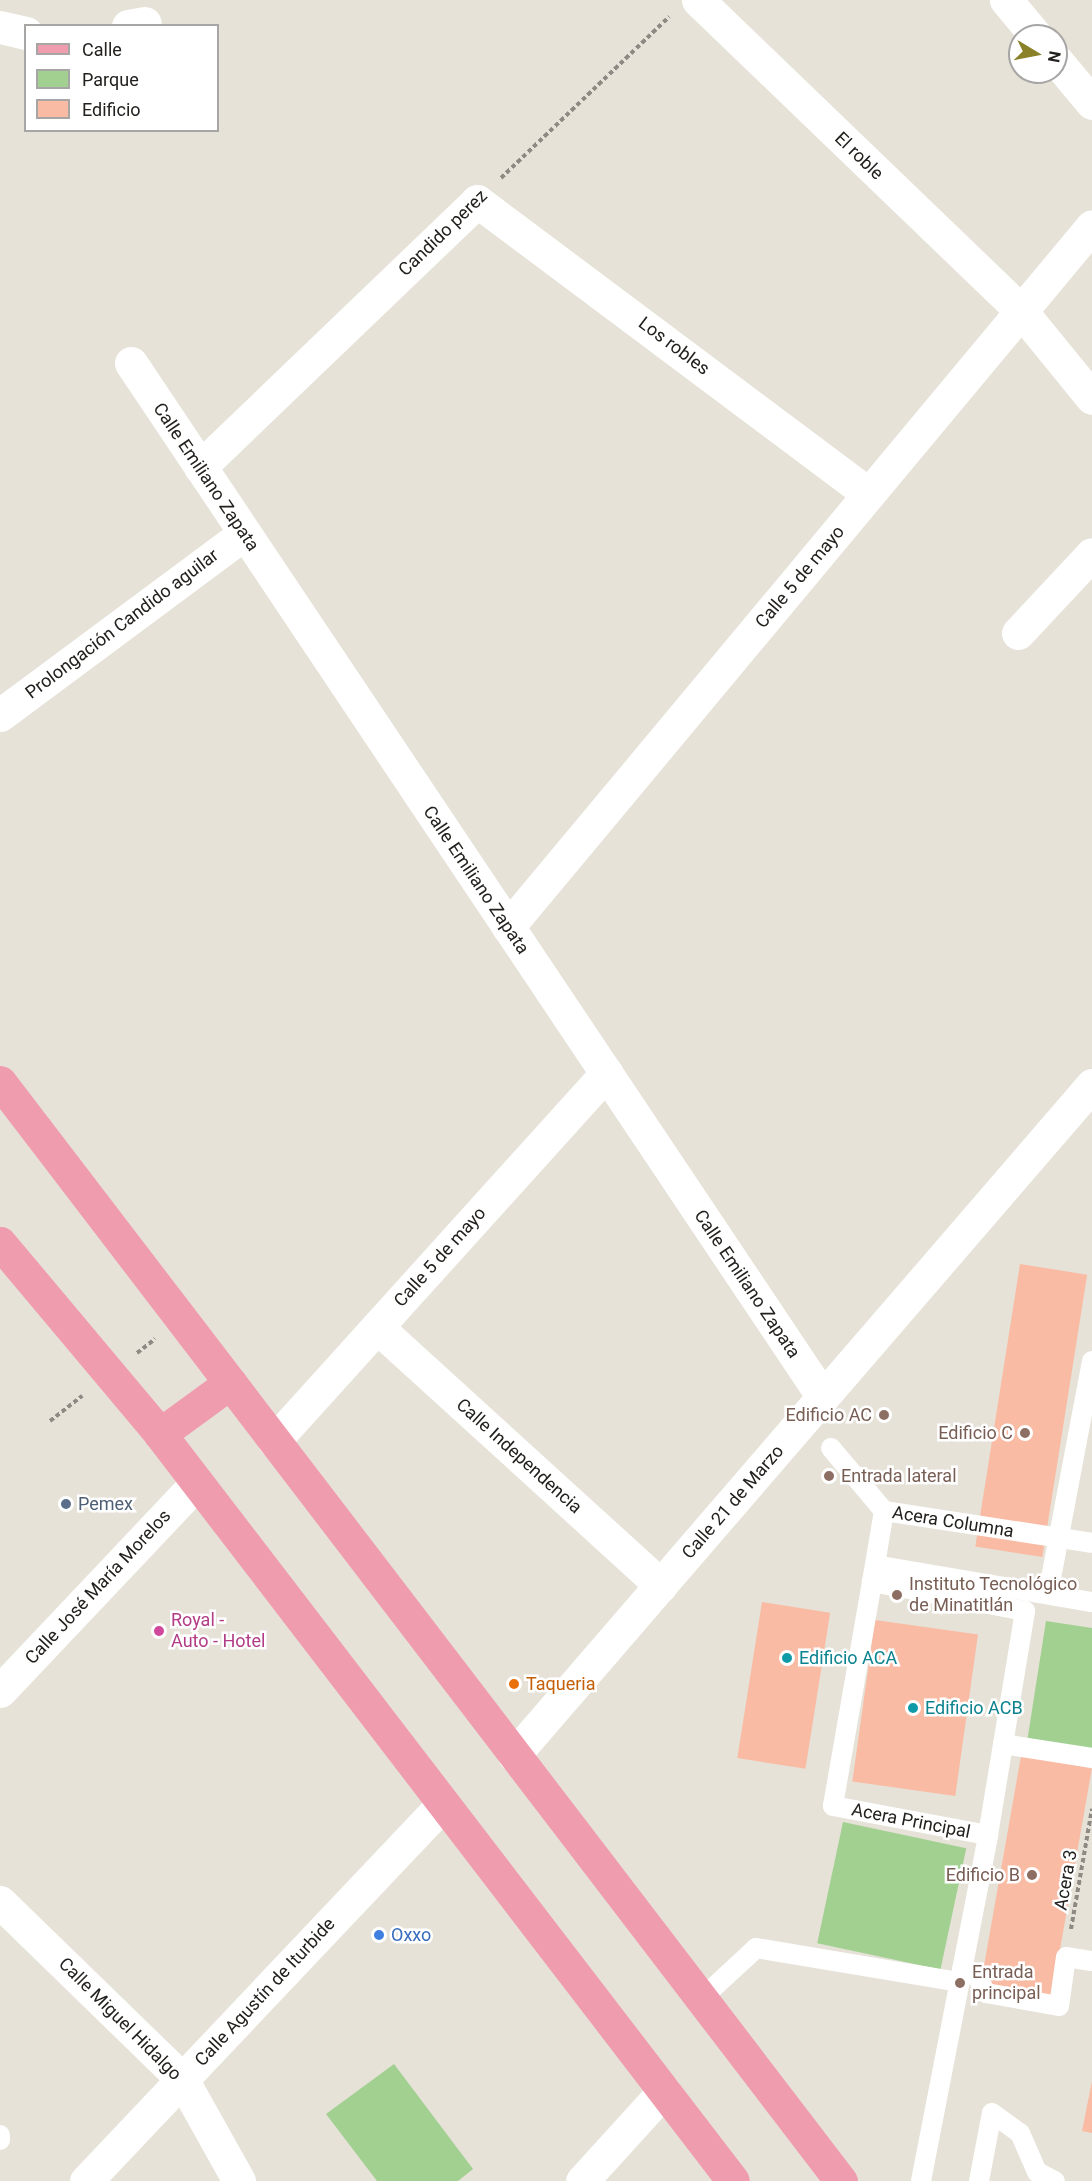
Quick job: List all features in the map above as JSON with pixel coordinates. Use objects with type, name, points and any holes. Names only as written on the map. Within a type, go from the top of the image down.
[{"type":"main road","points":[[0,1082],[841,2181]]},
{"type":"main road","points":[[0,1243],[160,1434],[733,2181]]},
{"type":"main road","points":[[160,1434],[230,1383]]},
{"type":"street","points":[[1006,0],[1026,24]]},
{"type":"street","name":"El roble","points":[[688,4],[1021,311],[1092,398]]},
{"type":"street","points":[[0,27],[24,33]]},
{"type":"street","points":[[1068,74],[1092,102]]},
{"type":"street","name":"Candido perez","points":[[200,466],[477,201]]},
{"type":"street","name":"Los robles","points":[[477,201],[868,494]]},
{"type":"street","name":"Calle 5 de mayo","points":[[508,927],[1092,226]]},
{"type":"street","name":"Calle Emiliano Zapata","points":[[130,363],[823,1397]]},
{"type":"street","name":"Prolongación Candido aguilar","points":[[0,715],[244,534]]},
{"type":"street","points":[[1018,633],[1092,554]]},
{"type":"street","name":"Calle 5 de mayo","points":[[274,1441],[606,1073]]},
{"type":"street","name":"Calle 21 de Marzo","points":[[514,1755],[1092,1085]]},
{"type":"street","name":"Calle Independencia","points":[[377,1327],[661,1585]]},
{"type":"street","name":"Calle José María Morelos","points":[[0,1691],[197,1483]]},
{"type":"street","name":"Calle Agustín de Iturbide","points":[[86,2181],[443,1804]]},
{"type":"street","name":"Calle Miguel Hidalgo","points":[[0,1902],[182,2079],[239,2181]]},
{"type":"street","points":[[582,2181],[664,2091]]},
{"type":"lane","points":[[1048,1594],[1092,1361]]},
{"type":"lane","points":[[831,1448],[884,1511]]},
{"type":"lane","name":"Acera Columna","points":[[873,1574],[884,1511],[1092,1543]]},
{"type":"lane","points":[[873,1574],[1048,1594],[1092,1602]]},
{"type":"lane","name":"Acera Principal","points":[[921,2181],[988,1835],[1025,1611],[873,1574],[833,1806],[988,1835]]},
{"type":"lane","points":[[1003,1744],[1092,1758]]},
{"type":"lane","points":[[701,1999],[756,1948],[960,1976],[975,1973],[986,1993],[1059,2006],[1066,1956],[1092,1961]]},
{"type":"lane","points":[[979,2181],[992,2114],[1020,2133],[1037,2172],[1055,2181]]},
{"type":"lane","points":[[0,2135],[0,2140]]},
{"type":"path","name":"Candido perez","points":[[477,201],[688,4]]},
{"type":"path","name":"Acera 3","points":[[1066,1956],[1092,1809]]},
{"type":"green space","points":[[1046,1621],[1092,1628],[1092,1754],[1027,1742]]},
{"type":"green space","points":[[843,1822],[966,1848],[940,1969],[817,1943]]},
{"type":"green space","points":[[394,2064],[473,2169],[458,2181],[377,2181],[326,2114]]},
{"type":"building","name":"Edificio C","points":[[1020,1264],[1087,1275],[1042,1557],[975,1546]]},
{"type":"building","name":"Edificio ACA","points":[[762,1602],[830,1613],[805,1769],[737,1758]]},
{"type":"building","name":"Edificio ACB","points":[[875,1620],[978,1634],[955,1796],[852,1781]]},
{"type":"building","name":"Edificio B","points":[[1021,1756],[1092,1769],[1052,1995],[981,1983]]},
{"type":"building","points":[[1092,2081],[1092,2133],[1082,2131]]},
{"type":"place","name":"Edificio AC","points":[[884,1415]]},
{"type":"place","name":"Edificio C","points":[[1025,1433]]},
{"type":"place","name":"Entrada lateral","points":[[829,1476]]},
{"type":"place","name":"Pemex","points":[[66,1504]]},
{"type":"place","name":"Instituto Tecnológico de Minatitlán","points":[[897,1595]]},
{"type":"place","name":"Royal - Auto - Hotel","points":[[159,1631]]},
{"type":"place","name":"Edificio ACA","points":[[787,1658]]},
{"type":"place","name":"Taqueria","points":[[514,1684]]},
{"type":"place","name":"Edificio ACB","points":[[913,1708]]},
{"type":"place","name":"Edificio B","points":[[1032,1875]]},
{"type":"place","name":"Oxxo","points":[[379,1935]]},
{"type":"place","name":"Entrada principal","points":[[960,1983]]}]
